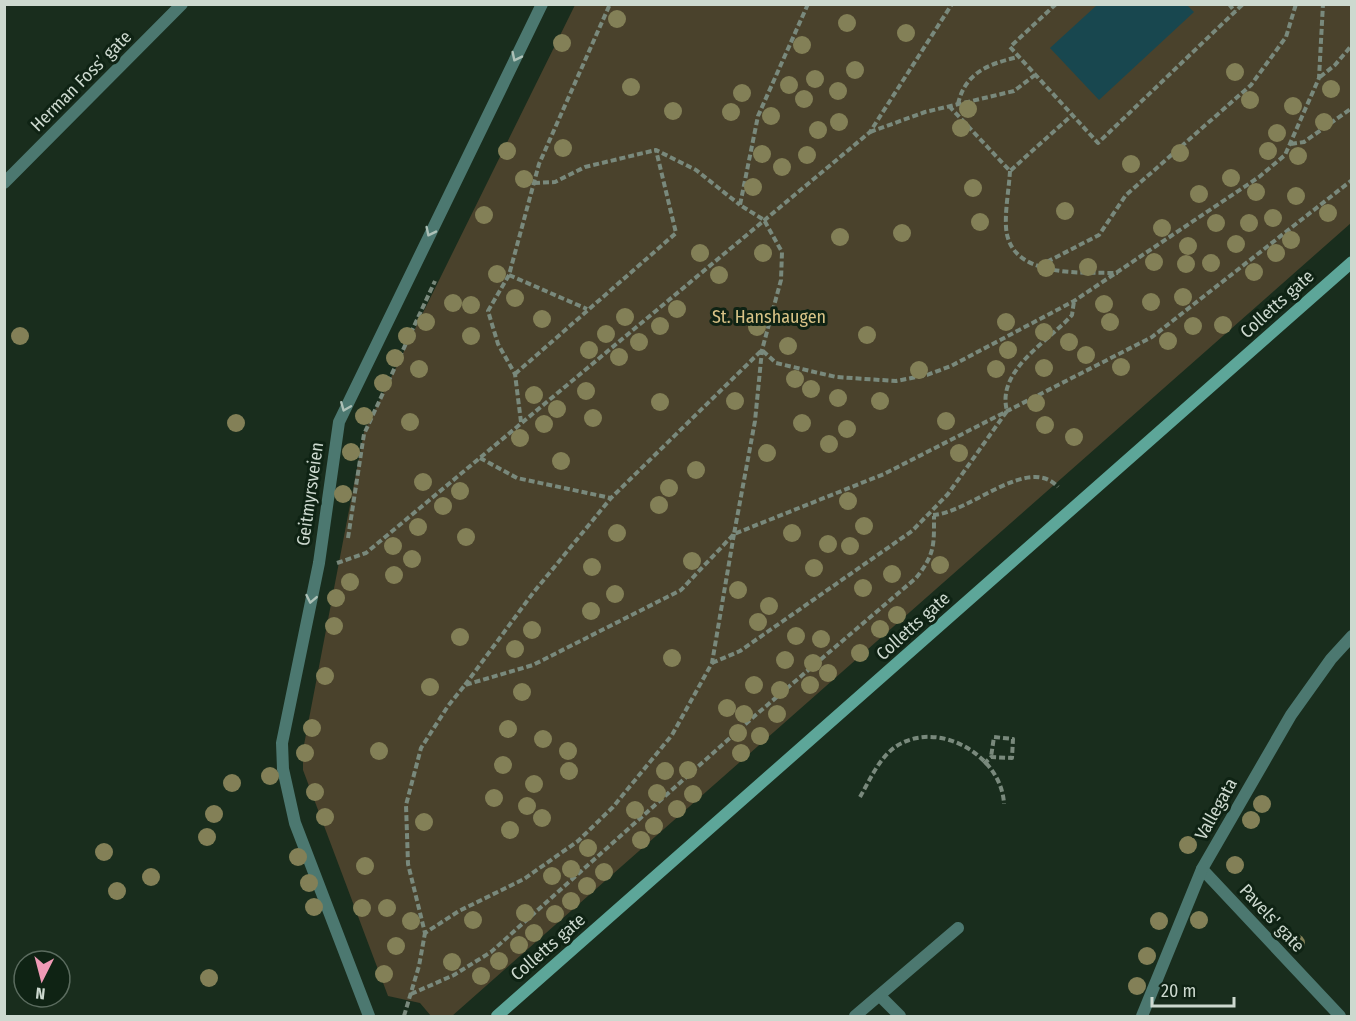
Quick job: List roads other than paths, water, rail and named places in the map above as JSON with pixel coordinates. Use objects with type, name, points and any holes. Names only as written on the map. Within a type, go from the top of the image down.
[{"type":"main road","name":"Colletts gate","points":[[497,1017],[1352,262]]},
{"type":"street","name":"Herman Foss’ gate","points":[[4,183],[182,4]]},
{"type":"street","name":"Geitmyrsveien","points":[[369,1017],[295,823],[283,769],[282,743],[319,563],[339,422],[542,4]]},
{"type":"street","name":"Vallegata","points":[[1142,1017],[1202,869],[1291,715],[1331,659],[1352,636]]},
{"type":"street","name":"Pavels' gate","points":[[1202,869],[1340,1017]]},
{"type":"street","points":[[855,1017],[958,928]]},
{"type":"street","points":[[880,996],[900,1017]]},
{"type":"water","points":[[1097,5],[1187,5],[1194,12],[1099,100],[1050,48]]},
{"type":"park label","name":"St. Hanshaugen","points":[[769,317]]}]
